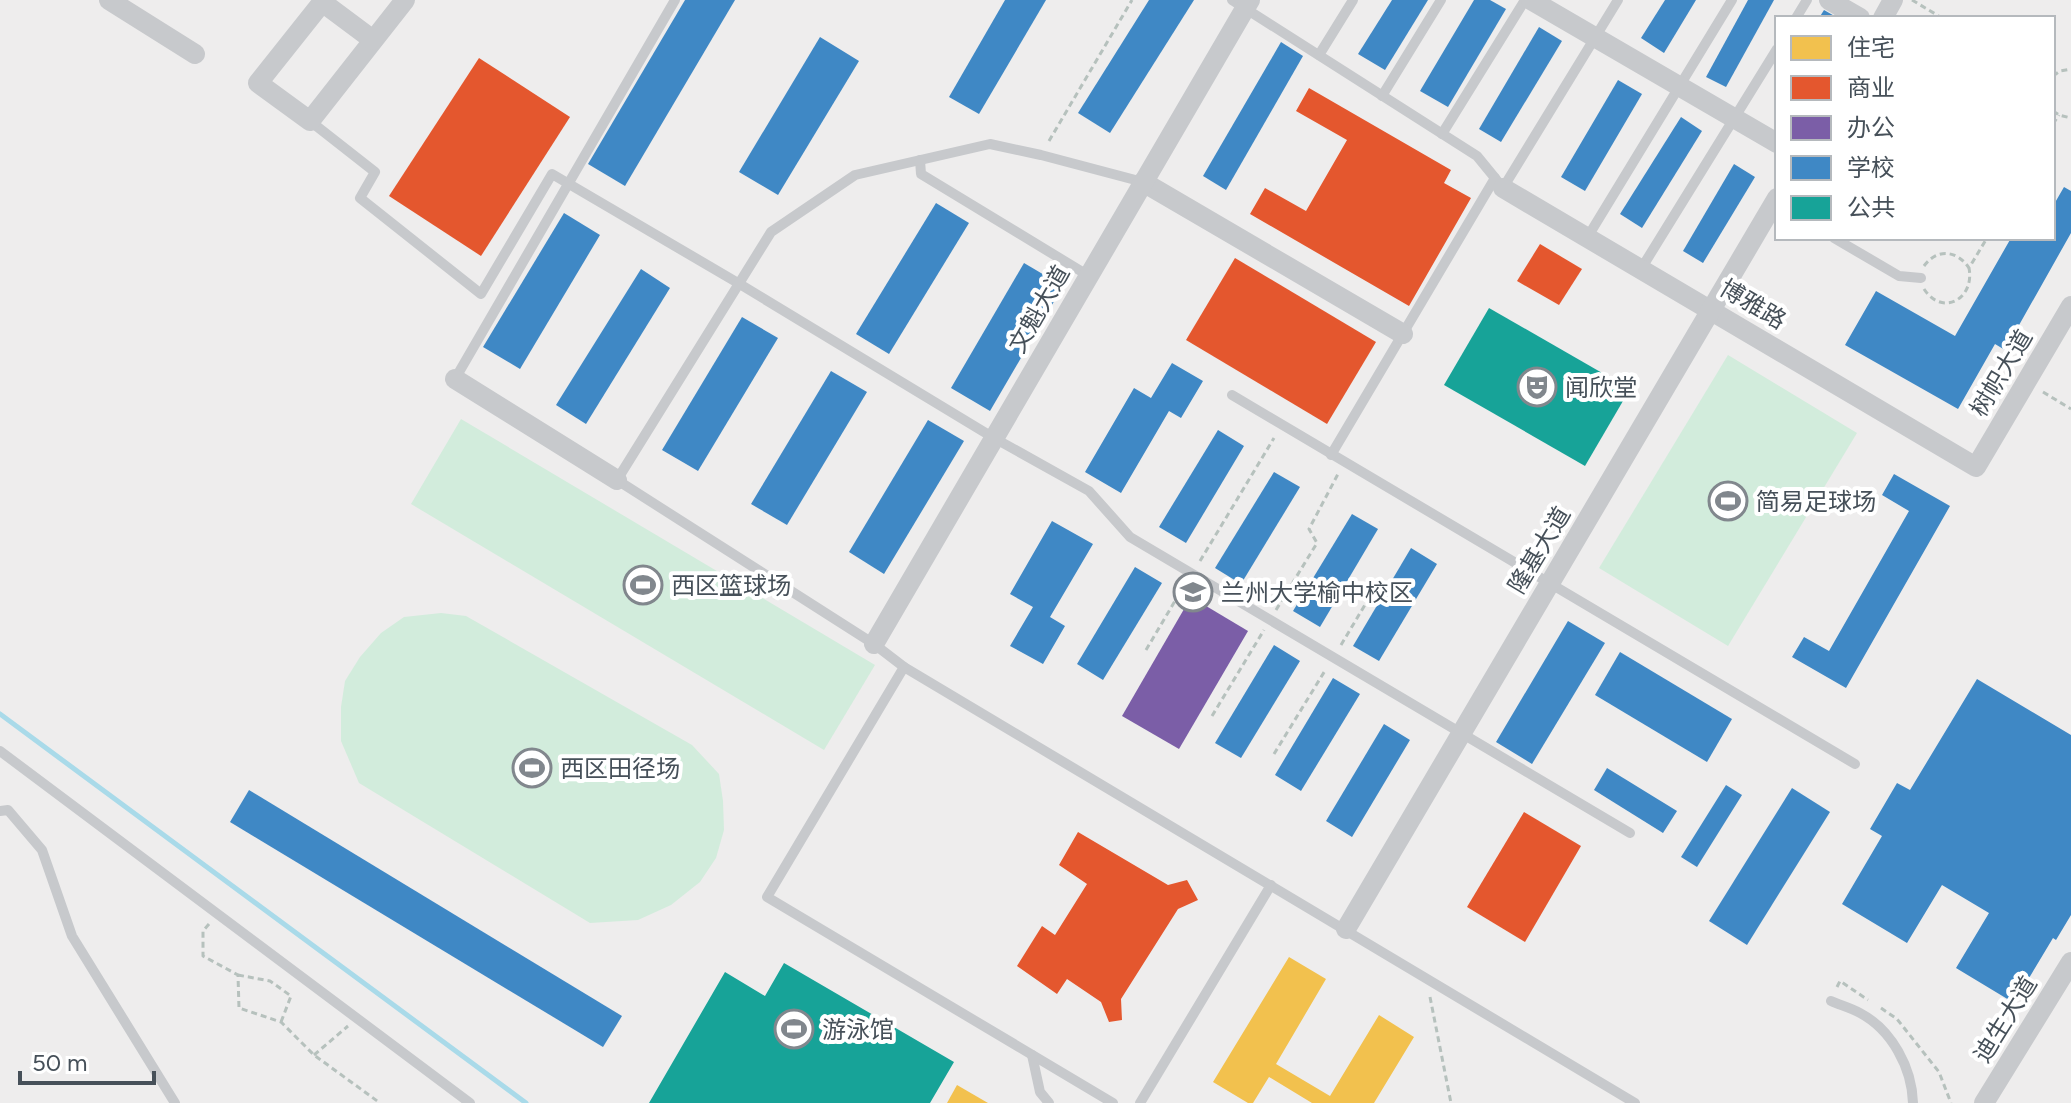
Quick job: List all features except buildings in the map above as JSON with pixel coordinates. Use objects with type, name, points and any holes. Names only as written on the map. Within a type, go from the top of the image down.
[{"type":"street","points":[[109,0],[195,54]]},
{"type":"street","points":[[373,40],[323,1],[258,83],[310,121],[405,0]]},
{"type":"street","points":[[1528,0],[1775,142]]},
{"type":"street","points":[[1829,0],[1857,16]]},
{"type":"street","name":"文魁大道","points":[[874,644],[1143,182],[1242,3]]},
{"type":"street","points":[[1143,182],[1403,334]]},
{"type":"street","name":"博雅路","points":[[1499,183],[1976,467]]},
{"type":"street","name":"隆基大道","points":[[1346,929],[1775,204]]},
{"type":"street","name":"树帜大道","points":[[1976,467],[2071,306]]},
{"type":"street","points":[[455,379],[617,480]]},
{"type":"street","name":"迪生大道","points":[[1984,1103],[2071,962]]},
{"type":"lane","points":[[455,379],[675,0]]},
{"type":"lane","points":[[1319,55],[1353,0]]},
{"type":"lane","points":[[1382,96],[1441,0]]},
{"type":"lane","points":[[1442,134],[1528,0]]},
{"type":"lane","points":[[1331,455],[1403,334],[1618,0]]},
{"type":"lane","points":[[1587,238],[1732,0]]},
{"type":"lane","points":[[1242,3],[1477,156],[1499,183]]},
{"type":"lane","points":[[1641,269],[1775,52]]},
{"type":"lane","points":[[310,121],[375,172],[360,198],[481,294],[552,174],[994,438],[1089,491],[1130,537],[1630,833]]},
{"type":"lane","points":[[1143,182],[990,144],[855,175],[771,232],[617,480],[874,644],[904,667],[1346,929],[1618,1098],[1635,1103]]},
{"type":"lane","points":[[920,160],[921,174],[1089,276]]},
{"type":"lane","points":[[1837,240],[1899,276],[1921,278]]},
{"type":"lane","points":[[1232,395],[1855,764]]},
{"type":"lane","points":[[904,667],[767,897],[1113,1103]]},
{"type":"lane","points":[[0,751],[470,1103]]},
{"type":"lane","points":[[0,811],[8,810],[42,850],[72,936],[175,1103]]},
{"type":"lane","points":[[1140,1103],[1271,885]]},
{"type":"lane","points":[[1831,1001],[1862,1014],[1889,1036],[1906,1066],[1913,1103]]},
{"type":"lane","points":[[1032,1055],[1040,1092],[1049,1103]]},
{"type":"path","points":[[1041,155],[1132,0]]},
{"type":"path","points":[[1912,0],[1939,16]]},
{"type":"path","points":[[2055,112],[2071,118]]},
{"type":"path","points":[[2055,121],[2059,115]]},
{"type":"path","points":[[1969,268],[1986,240]]},
{"type":"path","points":[[1956,254],[1969,268],[1969,287],[1956,301],[1937,301],[1923,287],[1923,268],[1937,255],[1956,254]]},
{"type":"path","points":[[2026,382],[2071,409]]},
{"type":"path","points":[[1146,650],[1273,437]]},
{"type":"path","points":[[1212,716],[1317,543],[1309,529],[1344,463]]},
{"type":"path","points":[[1274,754],[1375,588]]},
{"type":"path","points":[[218,914],[203,931],[203,956],[238,975],[270,981],[291,996],[281,1022]]},
{"type":"path","points":[[238,975],[239,1008],[281,1022],[314,1055],[380,1103]]},
{"type":"path","points":[[1427,978],[1451,1103]]},
{"type":"path","points":[[314,1055],[357,1018]]},
{"type":"green space","name":"简易足球场","points":[[1728,355],[1857,433],[1728,646],[1599,568]]},
{"type":"green space","name":"西区篮球场","points":[[461,419],[875,665],[824,750],[411,504]]},
{"type":"green space","name":"西区田径场","points":[[441,613],[466,616],[692,745],[719,774],[723,801],[724,830],[716,858],[700,882],[671,905],[638,920],[590,923],[359,783],[341,741],[345,681],[381,633],[404,617]]},
{"type":"waterway","points":[[0,714],[526,1103]]},
{"type":"place","name":"闻欣堂","points":[[1537,387]]},
{"type":"place","name":"简易足球场","points":[[1728,501]]},
{"type":"place","name":"西区篮球场","points":[[643,585]]},
{"type":"place","name":"兰州大学榆中校区","points":[[1193,592]]},
{"type":"place","name":"西区田径场","points":[[532,768]]},
{"type":"place","name":"游泳馆","points":[[794,1029]]}]
